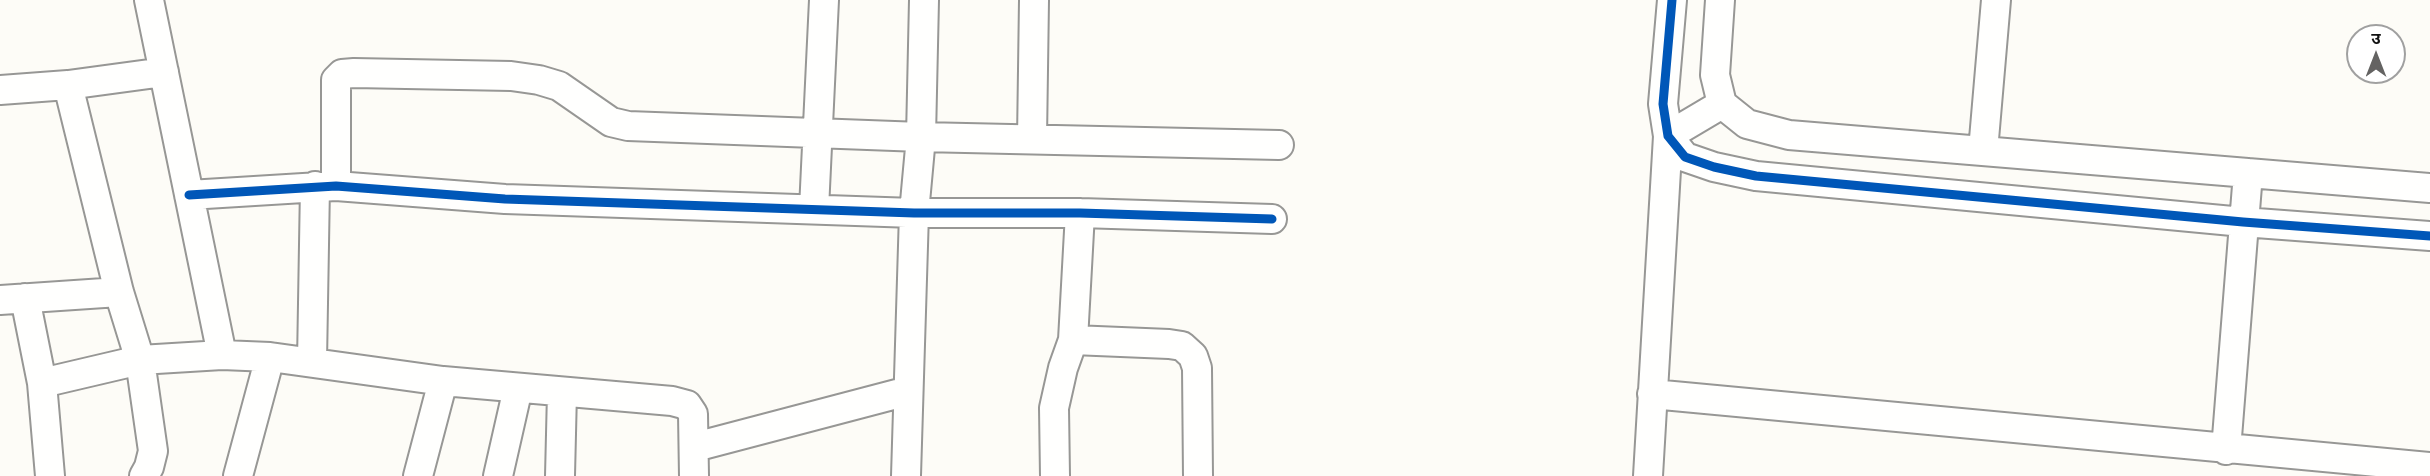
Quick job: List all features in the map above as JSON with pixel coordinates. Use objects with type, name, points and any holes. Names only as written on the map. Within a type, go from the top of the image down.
[{"type":"street","points":[[148,0],[222,355]]},
{"type":"street","points":[[814,209],[824,0]]},
{"type":"street","points":[[906,476],[914,213],[921,137],[924,0]]},
{"type":"street","points":[[1032,139],[1034,0]]},
{"type":"street","points":[[1648,476],[1668,136],[1663,104],[1672,0]]},
{"type":"street","points":[[1720,0],[1715,75],[1722,104],[1748,124],[1789,135],[2430,188]]},
{"type":"street","points":[[1983,151],[1996,0]]},
{"type":"street","points":[[0,90],[68,85],[164,72]]},
{"type":"street","points":[[312,362],[336,80],[342,74],[511,76],[539,80],[559,86],[611,122],[628,126],[921,137],[1279,145]]},
{"type":"street","points":[[68,85],[119,292],[140,360],[153,451],[144,476]]},
{"type":"street","points":[[1668,136],[1722,104]]},
{"type":"street","points":[[1668,136],[1685,156],[1714,167],[1756,176],[2243,222],[2430,236]]},
{"type":"street","points":[[2226,450],[2248,173]]},
{"type":"street","points":[[189,195],[326,186],[505,199],[914,213],[1080,213],[1272,219]]},
{"type":"street","points":[[1055,476],[1054,408],[1073,340],[1080,213]]},
{"type":"street","points":[[50,476],[42,383],[13,299],[119,292]]},
{"type":"street","points":[[1073,340],[1169,344],[1182,346],[1193,356],[1197,368],[1198,476]]},
{"type":"street","points":[[42,383],[140,360],[222,355],[270,357],[443,381],[672,401],[687,405],[693,414],[694,476]]},
{"type":"street","points":[[238,476],[270,357]]},
{"type":"street","points":[[418,476],[443,381]]},
{"type":"street","points":[[498,476],[518,388]]},
{"type":"street","points":[[695,447],[908,391]]},
{"type":"street","points":[[560,476],[562,392]]},
{"type":"street","points":[[1652,394],[2226,450],[2334,468],[2430,467]]},
{"type":"cycle path","points":[[1672,0],[1663,104],[1668,136],[1685,157],[1714,167],[1756,176],[2243,222],[2430,236]]},
{"type":"cycle path","points":[[189,195],[336,186],[505,199],[914,213],[1080,213],[1272,219]]}]
